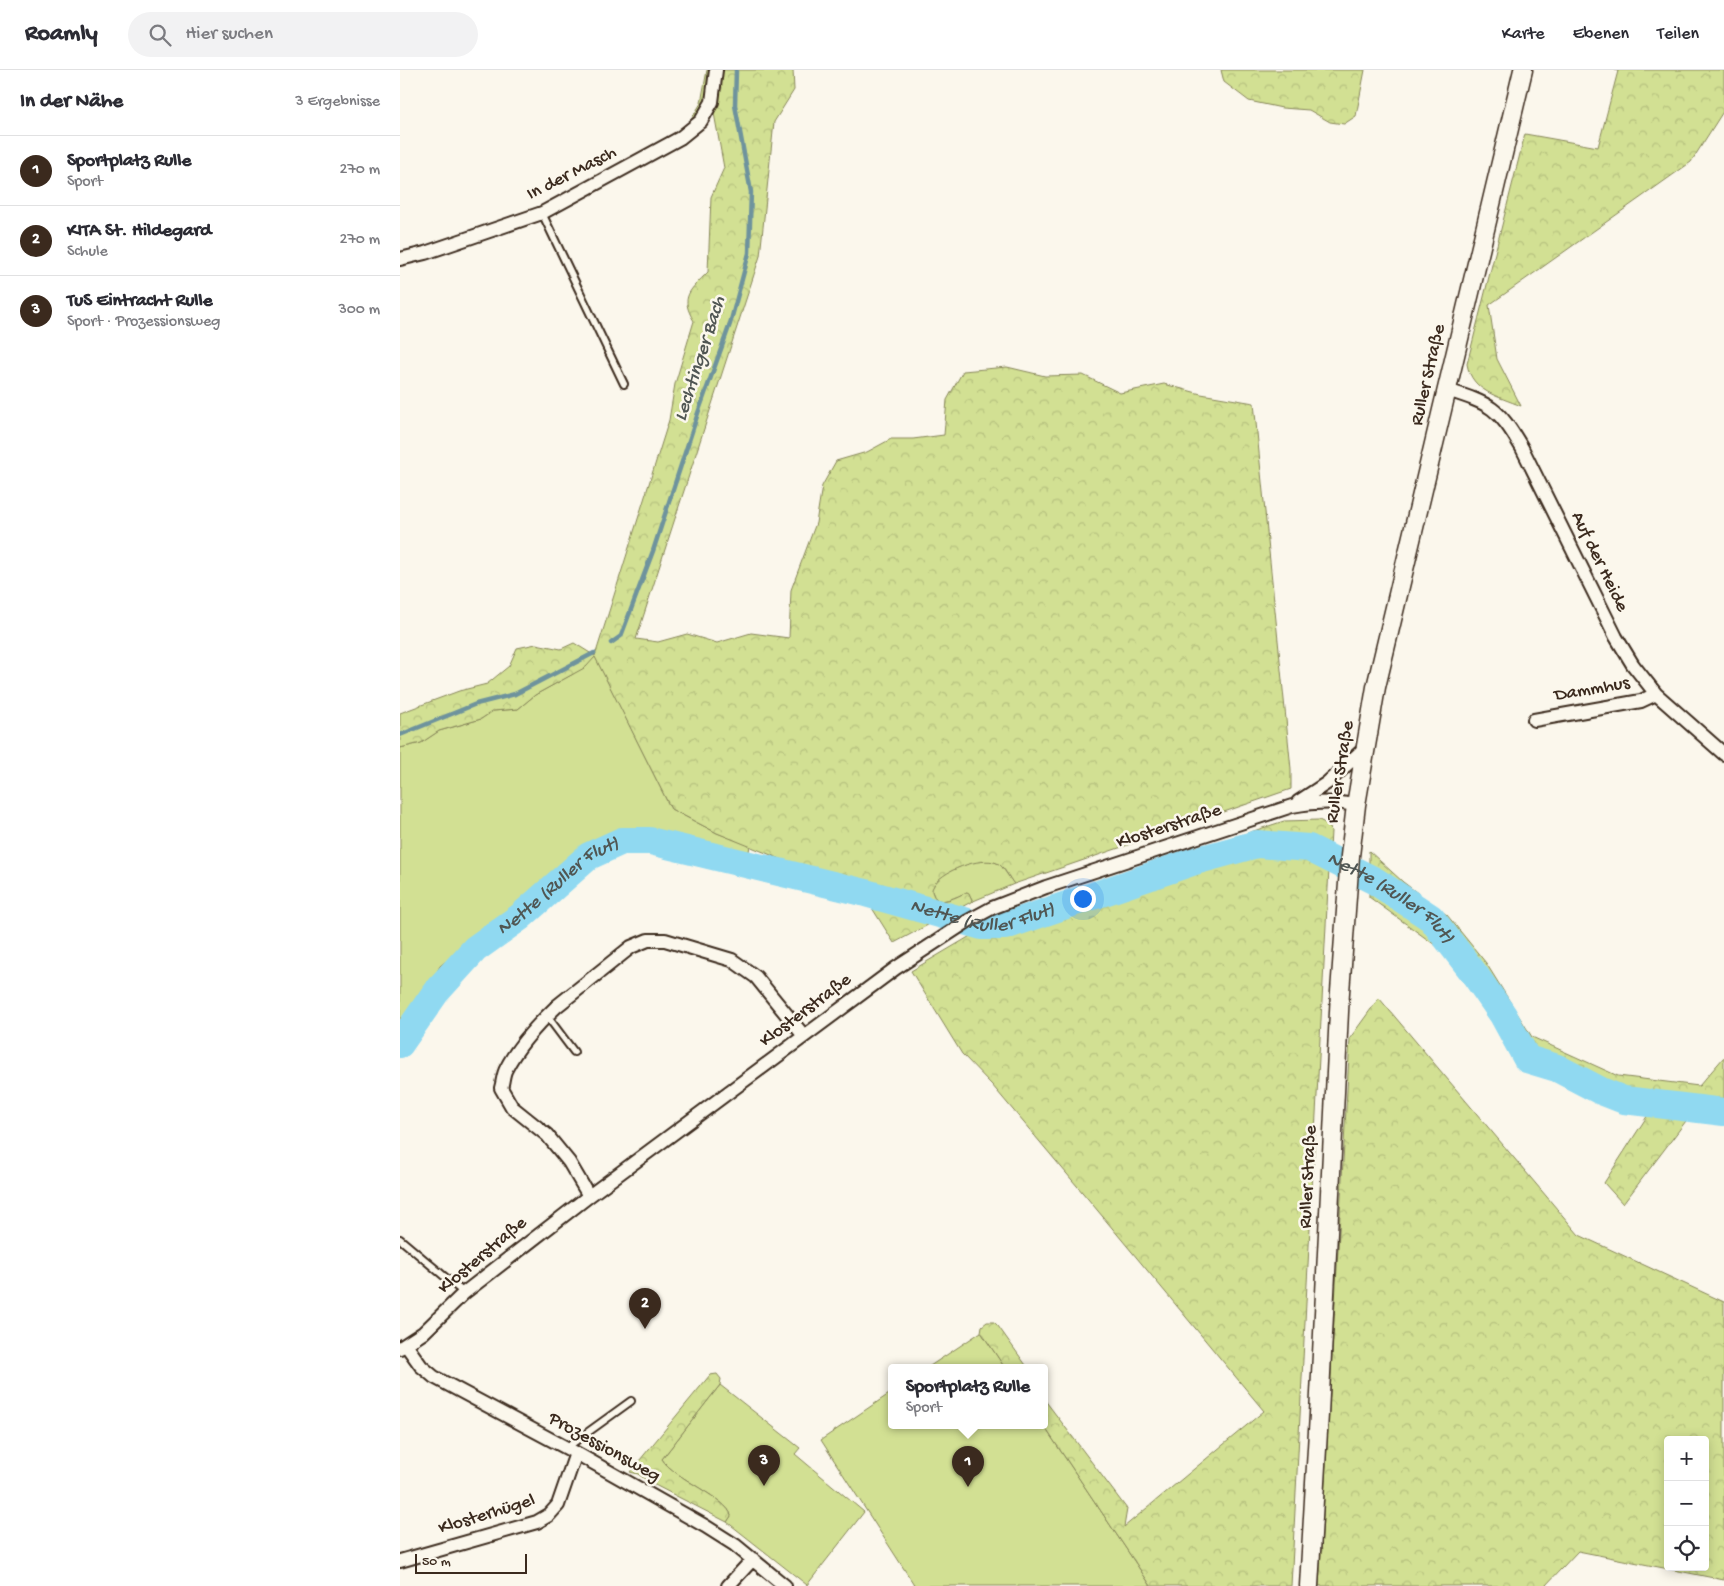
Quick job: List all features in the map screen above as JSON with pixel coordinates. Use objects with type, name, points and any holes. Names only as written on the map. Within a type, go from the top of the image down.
[{"type":"main road","name":"Ruller Straße","points":[[1309,1586],[1340,992],[1350,856],[1356,805],[1376,687],[1524,70]]},
{"type":"street","name":"In der Masch","points":[[400,259],[424,253],[542,213],[680,138],[701,121],[712,102],[716,70]]},
{"type":"street","name":"Auf der Heide","points":[[1447,390],[1480,400],[1495,410],[1510,427],[1616,637],[1633,665],[1656,694],[1724,754]]},
{"type":"street","name":"Dammhus","points":[[1534,720],[1641,701],[1656,694]]},
{"type":"street","name":"Klosterstraße","points":[[1292,806],[1327,783],[1366,747]]},
{"type":"street","name":"Klosterstraße","points":[[403,1347],[423,1333],[464,1293],[589,1196],[896,968],[946,934],[992,908],[1046,887],[1292,806],[1316,802],[1356,805]]},
{"type":"street","points":[[589,1196],[569,1162],[547,1134],[512,1107],[501,1088],[505,1070],[521,1046],[547,1016],[631,947],[648,940],[665,940],[732,960],[756,977],[804,1036]]},
{"type":"street","name":"Prozessionsweg","points":[[403,1347],[434,1377],[705,1526],[735,1545],[786,1586]]},
{"type":"street","name":"Klosterhügel","points":[[400,1561],[537,1522],[549,1515],[558,1505],[571,1451]]},
{"type":"street","points":[[728,1586],[753,1559]]},
{"type":"lane","points":[[542,213],[624,384]]},
{"type":"lane","points":[[547,1016],[574,1052]]},
{"type":"lane","points":[[400,1239],[464,1293]]},
{"type":"lane","points":[[571,1451],[631,1401]]},
{"type":"green space","points":[[707,70],[793,70],[794,90],[774,122],[760,256],[636,639],[658,642],[687,634],[717,643],[751,633],[789,638],[791,590],[816,523],[822,486],[836,461],[867,452],[891,439],[913,439],[944,435],[947,400],[963,371],[1007,367],[1045,376],[1083,375],[1120,393],[1164,384],[1201,394],[1254,403],[1291,769],[1291,789],[1014,884],[1004,869],[997,863],[990,861],[962,866],[937,881],[932,892],[936,898],[944,901],[967,892],[972,900],[971,902],[894,943],[862,892],[717,833],[671,809],[595,657],[586,667],[535,695],[518,709],[493,711],[481,719],[439,731],[421,743],[400,748],[400,713],[459,691],[487,684],[509,666],[517,648],[536,644],[561,649],[574,643],[595,656],[669,420],[675,384],[694,321],[687,306],[687,300],[692,289],[708,272],[711,197],[724,168],[712,102],[680,138],[701,103]]},
{"type":"green space","points":[[1221,70],[1365,70],[1356,116],[1344,124],[1330,122],[1309,110],[1282,108],[1249,101],[1224,82]]},
{"type":"green space","points":[[1615,70],[1724,70],[1724,110],[1691,162],[1489,305],[1497,359],[1521,406],[1495,396],[1480,387],[1474,381],[1467,364],[1525,134],[1598,147],[1618,71]]},
{"type":"green space","points":[[595,656],[671,809],[717,833],[750,845],[747,865],[649,841],[622,841],[589,856],[520,917],[462,948],[440,966],[400,1039],[400,748],[421,743],[439,731],[481,719],[493,711],[518,709],[535,695],[573,674]]},
{"type":"green space","points":[[1319,820],[1329,825],[1331,831],[1291,1586],[1151,1586],[1046,1429],[1048,1429],[1048,1404],[1127,1509],[1124,1527],[1264,1411],[992,1085],[962,1054],[911,971],[1018,908],[1284,821]]},
{"type":"green space","points":[[1369,851],[1403,882],[1447,915],[1486,963],[1532,1037],[1618,1076],[1699,1086],[1724,1057],[1724,1124],[1689,1117],[1623,1204],[1604,1183],[1655,1104],[1624,1100],[1601,1091],[1557,1068],[1527,1059],[1481,998],[1457,961],[1369,897]]},
{"type":"green space","points":[[988,860],[1000,864],[1014,884],[971,902],[972,899],[967,892],[943,901],[935,898],[932,888],[943,876],[950,871],[974,862]]},
{"type":"green space","points":[[1379,998],[1579,1235],[1724,1302],[1724,1580],[1679,1571],[1709,1571],[1709,1436],[1664,1436],[1664,1568],[1578,1551],[1545,1586],[1319,1586],[1350,1038]]},
{"type":"green space","points":[[987,1322],[994,1322],[1025,1364],[1002,1364],[981,1332],[982,1326]]},
{"type":"green space","points":[[981,1332],[1002,1364],[933,1364]]},
{"type":"green space","points":[[717,1374],[721,1379],[720,1385],[662,1459],[677,1474],[728,1509],[731,1516],[727,1522],[649,1482],[638,1474],[630,1472],[710,1375]]},
{"type":"green space","points":[[720,1385],[800,1448],[795,1454],[864,1512],[807,1585],[727,1522],[731,1516],[728,1509],[677,1474],[662,1459]]},
{"type":"green space","points":[[888,1395],[888,1429],[1046,1429],[1151,1586],[915,1586],[821,1440]]},
{"type":"waterway","name":"Lechtinger Bach","points":[[611,643],[621,636],[653,551],[698,413],[730,324],[749,253],[751,192],[735,105],[736,70]]},
{"type":"waterway","name":"Lechtinger Bach","points":[[400,735],[476,704],[515,694],[594,653]]},
{"type":"waterway","name":"Nette (Ruller Flut)","points":[[400,1044],[436,992],[475,949],[520,917],[589,856],[622,841],[650,841],[862,892],[982,926],[1005,926],[1195,861],[1257,844],[1309,848],[1375,881],[1431,918],[1473,972],[1503,1015],[1527,1059],[1557,1068],[1601,1091],[1624,1100],[1724,1112]]},
{"type":"place","name":"KITA St. Hildegard","points":[[645,1329]]},
{"type":"place","name":"TuS Eintracht Rulle","points":[[764,1486]]},
{"type":"place","name":"Sportplatz Rulle","points":[[968,1487]]}]
